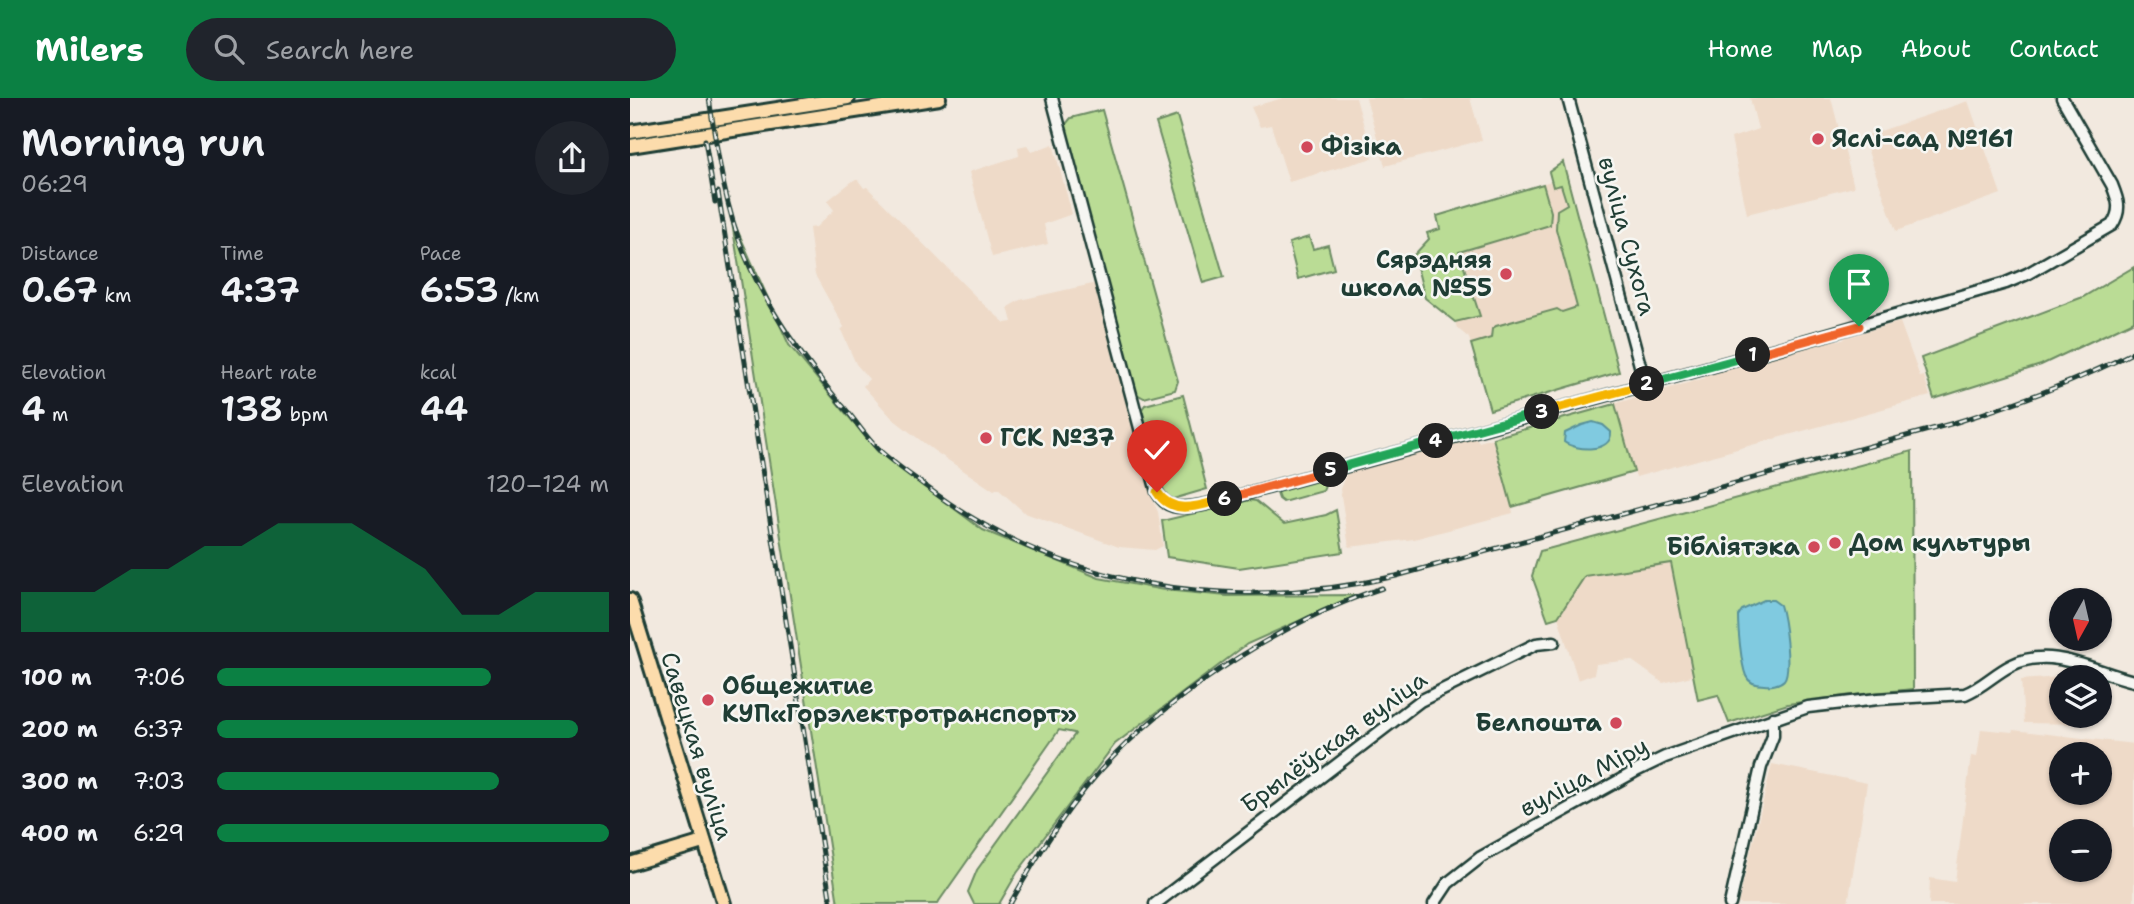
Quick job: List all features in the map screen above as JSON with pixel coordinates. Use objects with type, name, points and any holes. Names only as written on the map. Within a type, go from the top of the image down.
[{"type":"main road","points":[[630,146],[657,135],[848,98]]},
{"type":"main road","points":[[630,132],[657,135],[862,112],[939,98]]},
{"type":"main road","name":"Савецкая вуліца","points":[[630,600],[724,904]]},
{"type":"main road","points":[[630,864],[703,842]]},
{"type":"street","points":[[1052,98],[1157,492],[1162,500],[1177,507],[1200,505],[1645,384],[2006,283],[2027,274],[2107,229],[2119,212],[2118,198],[2112,185],[2062,98]]},
{"type":"street","name":"вуліца Сухога","points":[[1568,98],[1645,384]]},
{"type":"street","name":"Брылёўская вуліца","points":[[1155,904],[1420,701],[1536,645],[1554,642]]},
{"type":"street","name":"вуліца Міру","points":[[1434,904],[1457,874],[1507,842],[1665,757],[1773,718],[1808,707],[1839,703],[1965,694],[2011,666],[2039,658],[2064,659],[2134,681]]},
{"type":"street","points":[[1730,904],[1758,780],[1773,736],[1773,718]]},
{"type":"shaded area","points":[[1283,98],[1356,98],[1373,158],[1289,182],[1271,125],[1260,127],[1251,107]]},
{"type":"shaded area","points":[[1366,98],[1470,98],[1482,140],[1385,166]]},
{"type":"shaded area","points":[[1750,98],[1831,98],[1854,187],[1747,214],[1731,138],[1758,129]]},
{"type":"shaded area","points":[[1968,101],[2001,194],[1896,231],[1863,137]]},
{"type":"shaded area","points":[[1053,144],[1072,214],[1044,224],[1048,244],[992,257],[969,172],[1019,156],[1018,147],[1027,145],[1032,152]]},
{"type":"shaded area","name":"Сярэдняя школа №55","points":[[1567,176],[1619,372],[1490,410],[1469,338],[1457,328],[1455,322],[1425,298],[1414,255],[1429,239],[1427,233],[1440,229],[1437,216]]},
{"type":"shaded area","points":[[854,180],[858,180],[864,188],[867,187],[1005,323],[1012,322],[1008,307],[1020,300],[1097,283],[1151,496],[1158,512],[1163,546],[1155,550],[1119,547],[1025,513],[998,489],[994,491],[893,419],[863,386],[869,379],[856,364],[841,330],[844,327],[815,275],[809,228],[816,227],[834,210],[827,201]]},
{"type":"shaded area","points":[[1900,322],[1920,377],[1924,376],[1930,396],[1636,477],[1634,472],[1512,507],[1513,513],[1414,539],[1349,547],[1340,489],[1346,474],[1474,438],[1479,442],[1705,378],[1705,375],[1833,340],[1843,340]]},
{"type":"shaded area","points":[[1671,563],[1692,676],[1663,683],[1631,660],[1596,664],[1594,674],[1578,680],[1558,617],[1585,576]]},
{"type":"shaded area","points":[[2049,678],[2049,723],[2024,723],[2021,680]]},
{"type":"shaded area","points":[[1981,729],[2013,730],[2134,744],[2134,904],[1929,904],[1930,878],[1955,882],[1971,756],[1977,757]]},
{"type":"shaded area","points":[[1772,764],[1867,783],[1848,904],[1738,904]]},
{"type":"green space","points":[[1102,110],[1178,381],[1175,390],[1144,398],[1135,393],[1065,125],[1071,118]]},
{"type":"green space","points":[[1177,116],[1224,277],[1203,283],[1156,123]]},
{"type":"green space","points":[[1563,162],[1619,372],[1490,410],[1471,344],[1491,338],[1492,329],[1496,326],[1557,309],[1562,312],[1577,307],[1556,229],[1557,210],[1567,204],[1561,185],[1553,187],[1549,172]]},
{"type":"green space","points":[[1543,184],[1551,212],[1550,225],[1459,252],[1480,316],[1455,322],[1425,298],[1414,255],[1429,239],[1427,233],[1440,229],[1437,216]]},
{"type":"green space","points":[[731,216],[789,345],[878,452],[983,530],[1099,578],[1164,590],[1227,596],[1357,595],[1247,644],[1115,744],[1017,873],[999,904],[974,904],[968,892],[977,870],[1074,733],[1059,730],[937,904],[838,904]]},
{"type":"green space","points":[[1309,237],[1313,249],[1328,245],[1334,269],[1298,279],[1289,243]]},
{"type":"green space","points":[[2134,267],[2134,321],[2041,365],[1934,399],[1921,358],[2083,297]]},
{"type":"green space","points":[[1183,395],[1207,489],[1173,499],[1163,493],[1142,409],[1145,405]]},
{"type":"green space","points":[[1615,404],[1634,472],[1512,507],[1493,438]]},
{"type":"green space","points":[[1912,451],[1913,689],[1788,704],[1729,723],[1718,695],[1698,700],[1671,563],[1585,576],[1558,617],[1548,620],[1532,576],[1540,551]]},
{"type":"green space","points":[[1319,479],[1325,486],[1323,491],[1283,502],[1279,499],[1277,493],[1281,489]]},
{"type":"green space","points":[[1249,500],[1256,501],[1284,524],[1326,515],[1336,510],[1343,552],[1239,568],[1167,557],[1162,521]]},
{"type":"water","points":[[1593,422],[1603,425],[1611,432],[1606,444],[1584,448],[1564,442],[1565,433]]},
{"type":"water","points":[[1764,600],[1773,600],[1780,605],[1786,643],[1787,666],[1784,680],[1772,685],[1756,684],[1747,678],[1739,638],[1738,616],[1742,610]]},
{"type":"railway","points":[[709,98],[726,196],[753,274],[799,351],[873,444],[906,472],[977,520],[1032,548],[1090,570],[1149,584],[1210,591],[1272,592],[1334,587],[1396,576],[1954,423],[2046,391],[2134,352]]},
{"type":"railway","points":[[705,140],[715,202]]},
{"type":"railway","points":[[718,192],[831,904]]},
{"type":"railway","points":[[1010,904],[1070,808],[1114,756],[1141,730],[1204,680],[1274,636],[1311,617],[1382,588]]},
{"type":"place","name":"Яслі-сад №161","points":[[1818,139]]},
{"type":"place","name":"Фізіка","points":[[1307,147]]},
{"type":"place","name":"Сярэдняя школа №55","points":[[1506,274]]},
{"type":"place","name":"ГСК №37","points":[[986,438]]},
{"type":"place","name":"Дом культуры","points":[[1835,543]]},
{"type":"place","name":"Бібліятэка","points":[[1814,547]]},
{"type":"place","name":"Общежитие КУП«Горэлектротранспорт»","points":[[708,700]]},
{"type":"place","name":"Белпошта","points":[[1616,723]]},
{"type":"route","points":[[1157,492],[1169,505],[1200,505],[1859,326]]}]
